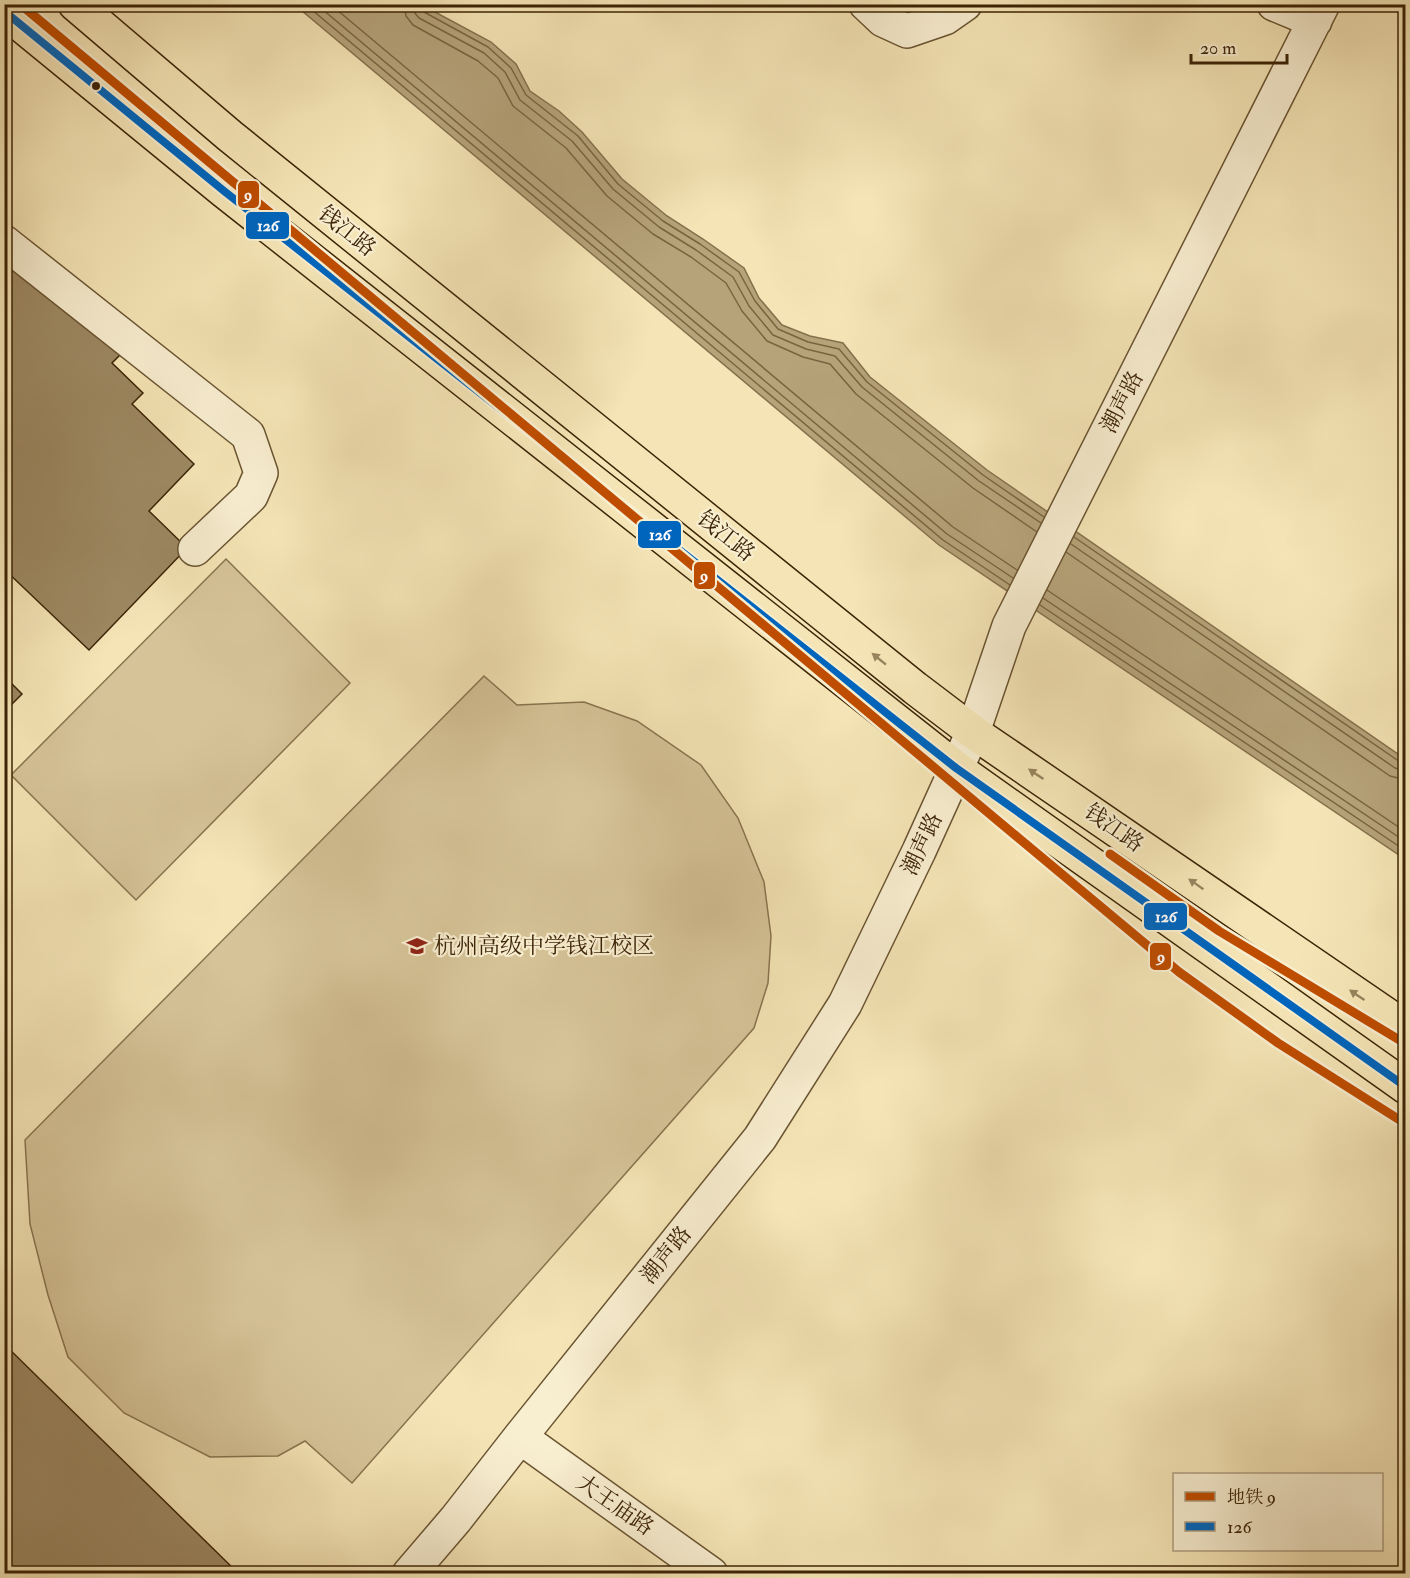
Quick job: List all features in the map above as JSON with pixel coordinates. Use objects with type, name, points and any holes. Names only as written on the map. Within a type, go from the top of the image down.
[{"type":"main road","name":"钱江路","points":[[75,4],[230,136],[915,688],[973,732],[1406,1028]]},
{"type":"main road","name":"钱江路","points":[[4,11],[224,191],[956,768],[1406,1087]]},
{"type":"street","points":[[866,4],[883,20],[907,31],[945,18],[965,4]]},
{"type":"street","points":[[1274,4],[1319,13]]},
{"type":"street","name":"潮声路","points":[[409,1574],[456,1519],[760,1138],[845,1004],[919,851],[973,732],[1009,626],[1319,13]]},
{"type":"street","points":[[4,242],[248,435],[261,472],[250,496],[195,549]]},
{"type":"street","name":"大王庙路","points":[[520,1437],[711,1574]]},
{"type":"shaded area","points":[[226,559],[350,683],[136,900],[11,775]]},
{"type":"shaded area","points":[[484,676],[517,705],[584,702],[637,721],[701,765],[738,818],[764,882],[771,936],[768,983],[754,1028],[352,1483],[305,1441],[278,1456],[210,1457],[124,1413],[68,1357],[48,1295],[30,1224],[25,1140]]},
{"type":"water","points":[[295,5],[422,5],[491,42],[516,64],[530,91],[559,111],[582,132],[622,179],[667,216],[744,268],[759,298],[782,325],[810,336],[843,343],[870,377],[987,470],[1405,759],[1405,859],[939,545]]},
{"type":"building","points":[[26,257],[124,351],[112,363],[143,393],[132,404],[194,464],[149,511],[187,548],[89,650],[4,569],[4,462],[8,458],[4,455],[4,280]]},
{"type":"building","points":[[4,676],[22,694],[4,712]]},
{"type":"building","points":[[4,1344],[239,1574],[4,1574]]},
{"type":"metro line","name":"9","points":[[20,4],[1179,972],[1278,1043],[1406,1124]]},
{"type":"metro line","name":"9","points":[[1110,854],[1219,931],[1406,1044]]},
{"type":"transit line","name":"126","points":[[4,11],[224,191],[956,768],[1406,1087]]},
{"type":"place","name":"杭州高级中学钱江校区","points":[[417,946]]}]
